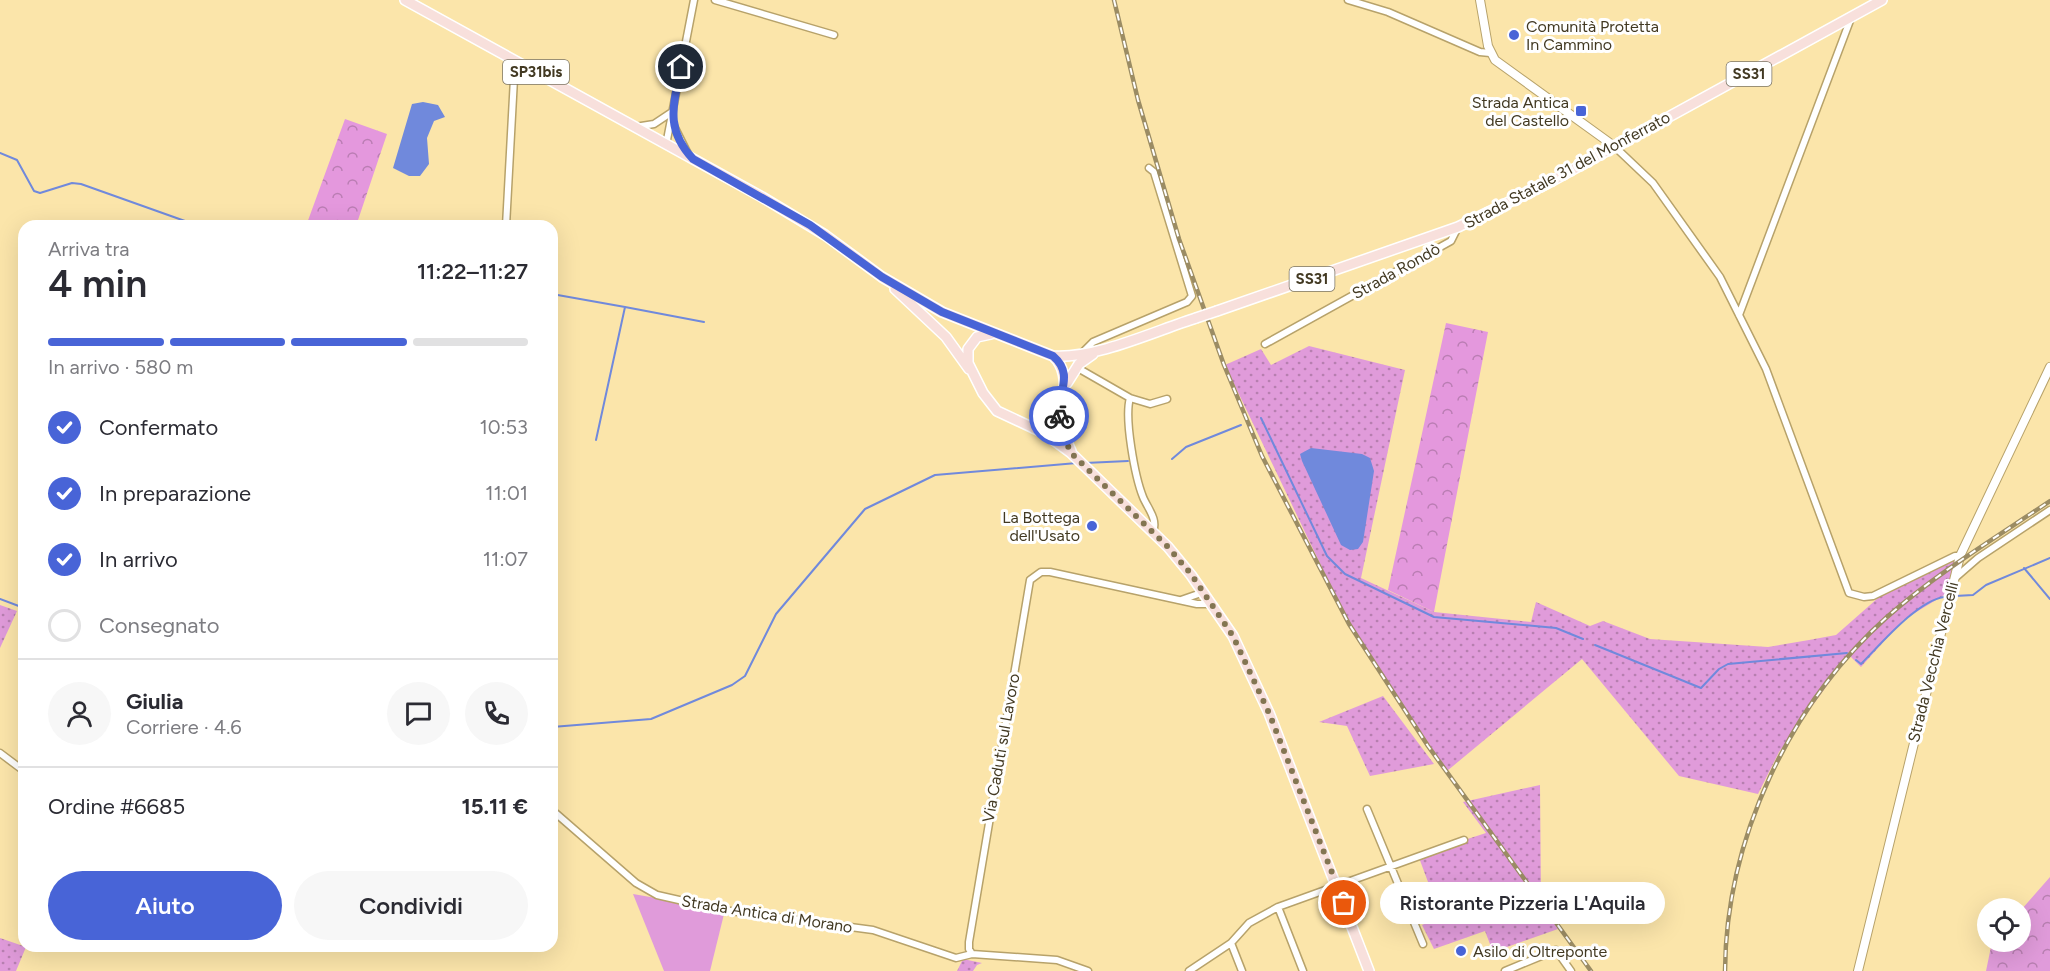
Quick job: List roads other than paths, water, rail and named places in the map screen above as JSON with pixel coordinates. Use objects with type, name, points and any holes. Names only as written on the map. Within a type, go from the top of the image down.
[{"type":"main road","name":"SP31bis","points":[[405,0],[810,225],[882,277],[942,312],[994,334]]},
{"type":"main road","name":"Strada Statale 31 del Monferrato","points":[[1065,388],[1079,362],[1100,350],[1458,227],[1514,201],[1882,0]]},
{"type":"main road","name":"SP31bis","points":[[882,277],[946,337],[972,373]]},
{"type":"main road","points":[[1033,428],[1050,421],[1059,405],[1065,388],[1063,368],[1053,356],[994,334],[983,334],[970,345],[967,355],[972,373],[983,393],[997,411],[1033,428],[1073,455],[1153,532],[1212,604],[1252,674],[1369,971]]},
{"type":"main road","name":"Strada Statale 31 del Monferrato","points":[[1053,356],[1079,362]]},
{"type":"main road","points":[[1059,405],[1062,430],[1073,455]]},
{"type":"street","points":[[666,145],[694,0]]},
{"type":"street","points":[[715,0],[834,34]]},
{"type":"street","points":[[1348,0],[1388,12],[1480,52],[1490,53]]},
{"type":"street","points":[[1480,0],[1490,53],[1499,64],[1614,146],[1653,183],[1720,277],[1766,369],[1849,593],[1864,597],[1873,596],[1954,556],[1960,556]]},
{"type":"street","points":[[1739,315],[1852,17]]},
{"type":"street","points":[[506,220],[515,60]]},
{"type":"street","points":[[633,127],[654,124],[672,115]]},
{"type":"street","points":[[672,115],[681,145],[693,159]]},
{"type":"street","points":[[1149,168],[1154,172],[1192,296],[1187,302],[1093,342],[1079,362],[1130,398],[1150,404],[1167,399]]},
{"type":"street","name":"Strada Rondò","points":[[1266,344],[1451,241],[1458,227]]},
{"type":"street","name":"Strada Vecchia Vercelli","points":[[1857,971],[1944,610],[1960,556],[2050,367]]},
{"type":"street","points":[[1130,398],[1133,465],[1143,498],[1153,516],[1153,532]]},
{"type":"street","points":[[1955,578],[1978,558],[2050,510]]},
{"type":"street","name":"Via Caduti sul Lavoro","points":[[972,954],[969,942],[1030,579],[1041,572],[1050,572],[1197,604],[1212,604]]},
{"type":"street","points":[[1181,600],[1204,592]]},
{"type":"street","points":[[0,753],[18,766]]},
{"type":"street","points":[[1366,809],[1424,944]]},
{"type":"street","name":"Strada Antica di Morano","points":[[558,815],[636,883],[657,895],[723,910],[873,930],[956,958],[972,954]]},
{"type":"street","points":[[1189,971],[1231,943],[1249,923],[1278,907],[1389,865],[1464,840]]},
{"type":"street","points":[[1278,907],[1302,971]]},
{"type":"street","points":[[1231,943],[1242,971]]},
{"type":"street","points":[[1505,971],[1556,950],[1571,971]]},
{"type":"street","points":[[972,954],[1057,960],[1088,971]]},
{"type":"water","points":[[423,102],[438,105],[445,117],[434,121],[427,138],[429,164],[420,176],[409,176],[393,168],[412,104]]},
{"type":"water","points":[[1311,448],[1362,454],[1370,458],[1374,471],[1363,542],[1358,549],[1350,550],[1341,545],[1302,461],[1300,454]]},
{"type":"waterway","points":[[0,153],[17,160],[34,191],[40,193],[72,183],[81,184],[182,220]]},
{"type":"waterway","points":[[558,295],[625,307],[596,440]]},
{"type":"waterway","points":[[625,307],[704,322]]},
{"type":"waterway","points":[[1261,418],[1327,556],[1345,574],[1434,617],[1556,628],[1583,639]]},
{"type":"waterway","points":[[1172,459],[1186,447],[1241,425]]},
{"type":"waterway","points":[[1085,463],[1128,461]]},
{"type":"waterway","points":[[558,727],[651,719],[732,685],[745,676],[776,614],[865,509],[935,475],[1077,463]]},
{"type":"waterway","points":[[1955,596],[1973,595],[1986,585],[2050,558]]},
{"type":"waterway","points":[[2024,568],[2050,599]]},
{"type":"waterway","points":[[1856,660],[1861,664],[1922,606],[1944,597]]},
{"type":"waterway","points":[[0,599],[18,606]]},
{"type":"waterway","points":[[1595,645],[1701,688],[1719,669],[1728,664],[1847,653]]},
{"type":"railway","points":[[1114,0],[1138,100],[1179,239],[1224,365],[1262,456],[1349,624],[1428,746],[1591,971]]},
{"type":"railway","points":[[1725,971],[1728,922],[1737,872],[1751,824],[1770,778],[1793,733],[1820,691],[1852,652],[1906,601],[1967,556],[2050,501]]},
{"type":"place","name":"Comunità Protetta In Cammino","points":[[1514,35]]},
{"type":"place","name":"Strada Antica del Castello","points":[[1581,111]]},
{"type":"place","name":"La Bottega dell'Usato","points":[[1092,526]]},
{"type":"place","name":"Ristorante Pizzeria L'Aquila","points":[[1344,903]]},
{"type":"place","name":"Asilo di Oltreponte","points":[[1461,951]]}]
